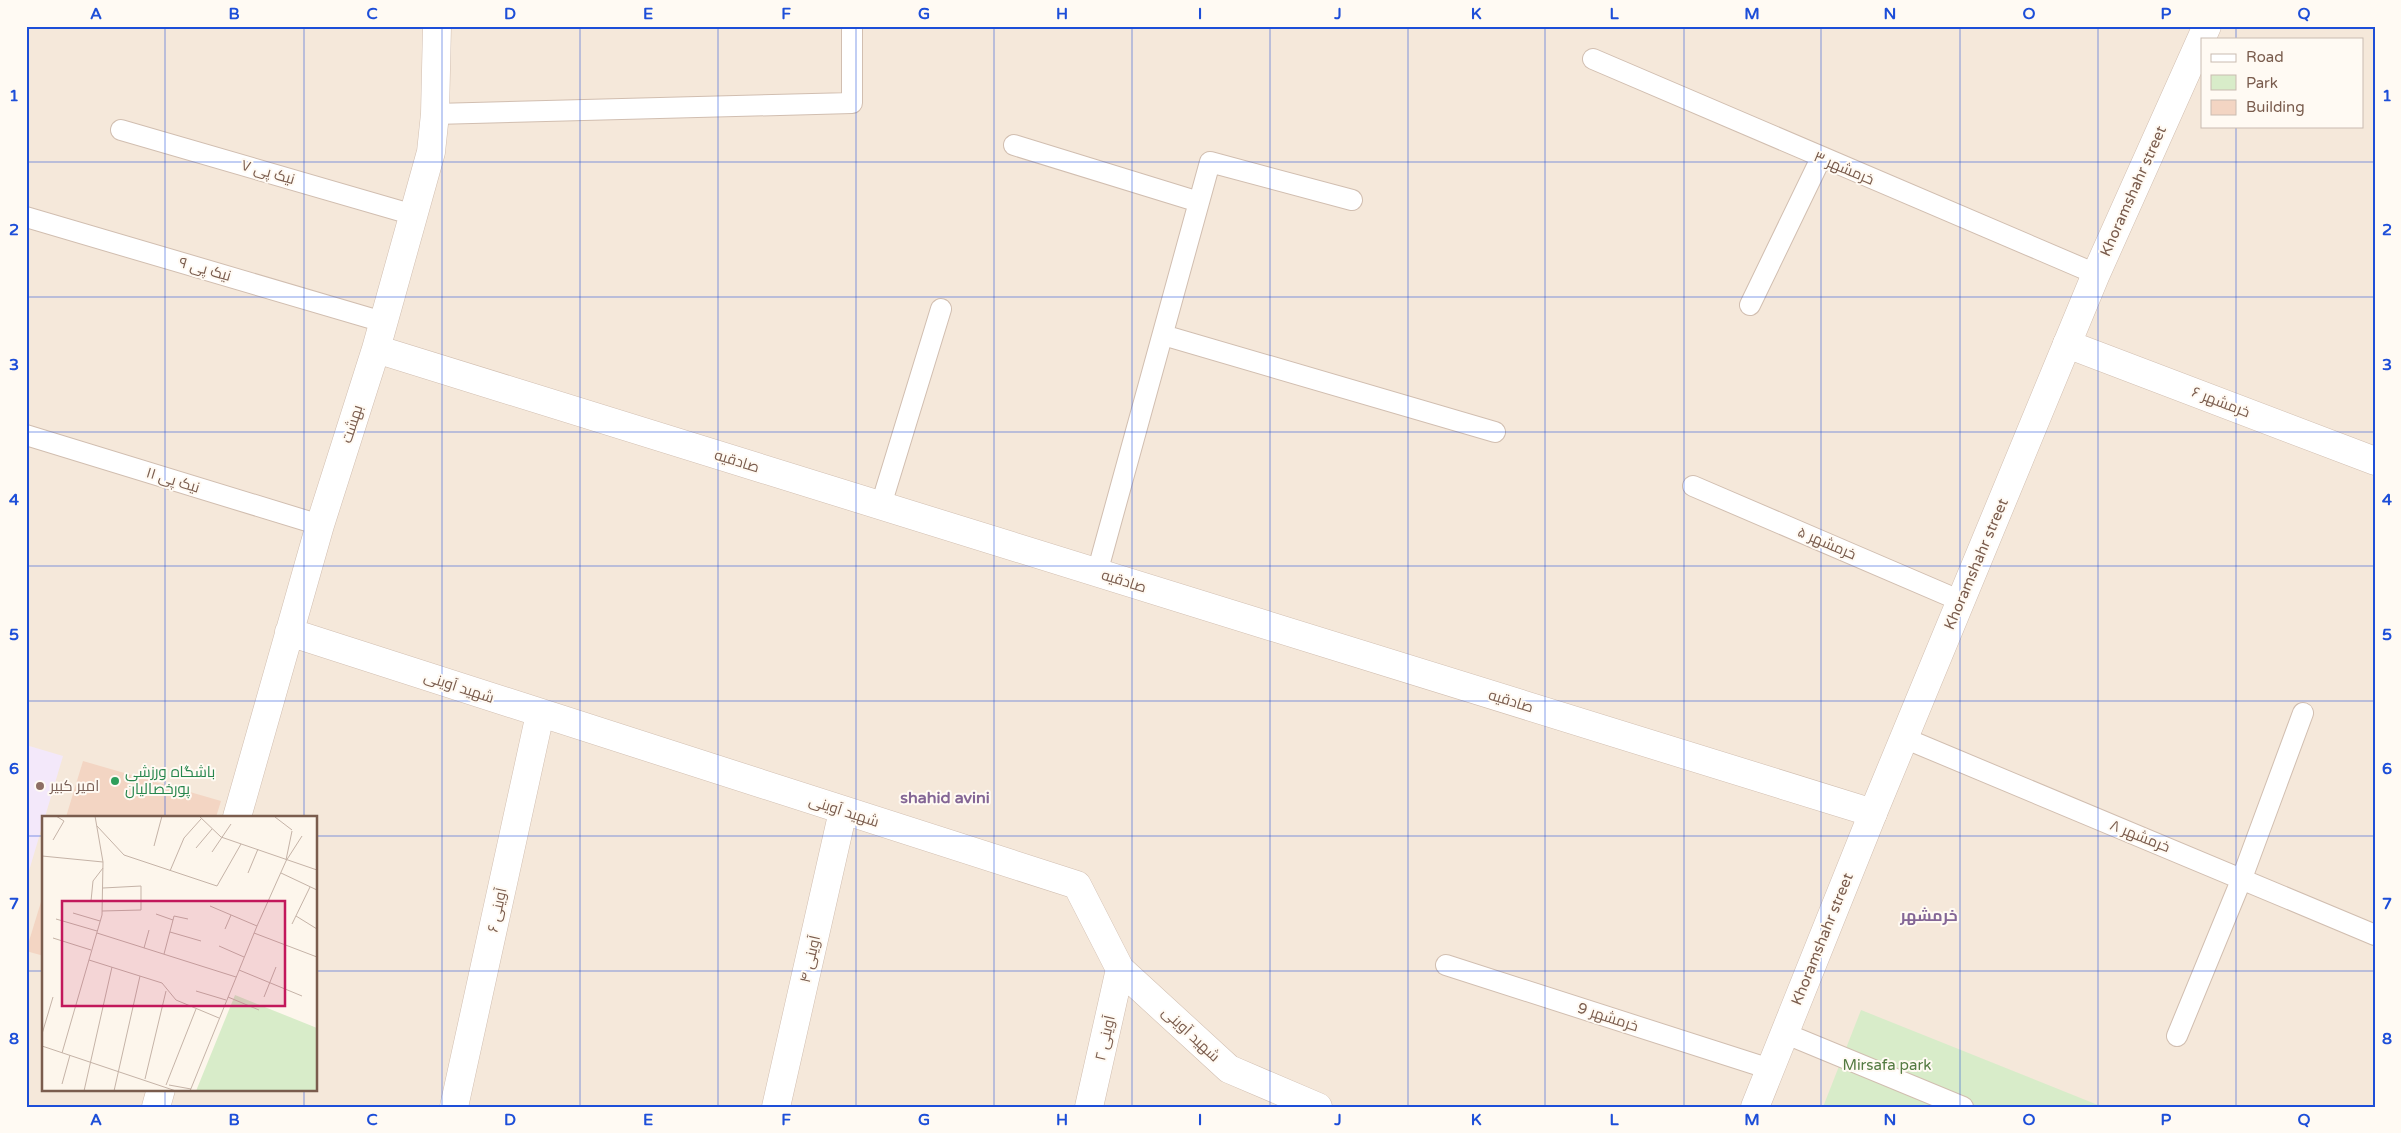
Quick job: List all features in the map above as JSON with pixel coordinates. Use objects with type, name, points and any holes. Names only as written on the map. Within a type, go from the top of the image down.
[{"type":"street","name":"بهشت","points":[[237,816],[320,525],[376,348],[431,152],[436,114],[437,26]]},
{"type":"street","name":"Khoramshahr street","points":[[2202,38],[2207,26]]},
{"type":"street","name":"Khoramshahr street","points":[[1755,1107],[1873,813],[2096,274],[2201,39]]},
{"type":"street","name":"خرمشهر ۶","points":[[2067,344],[2375,461]]},
{"type":"street","name":"صادقیه","points":[[376,348],[1873,813]]},
{"type":"street","name":"شهید آوینی","points":[[289,632],[1077,885],[1120,969],[1230,1069],[1318,1107]]},
{"type":"street","name":"آوینی ۶","points":[[454,1107],[540,714]]},
{"type":"street","name":"آوینی ۴","points":[[776,1107],[843,811]]},
{"type":"street","name":"آوینی ۲","points":[[1088,1107],[1120,969]]},
{"type":"street","points":[[156,1107],[161,1090]]},
{"type":"lane","points":[[436,114],[852,103],[852,26]]},
{"type":"lane","name":"خرمشهر ۳","points":[[1593,59],[2096,274]]},
{"type":"lane","name":"نیک پی ۷","points":[[122,130],[414,215]]},
{"type":"lane","points":[[1014,145],[1199,202]]},
{"type":"lane","points":[[1750,305],[1821,158]]},
{"type":"lane","points":[[1097,573],[1210,162],[1352,200]]},
{"type":"lane","name":"نیک پی ۹","points":[[26,217],[383,322]]},
{"type":"lane","points":[[881,505],[941,309]]},
{"type":"lane","points":[[1163,335],[1495,432]]},
{"type":"lane","name":"نیک پی ۱۱","points":[[26,435],[320,525]]},
{"type":"lane","name":"خرمشهر ۵","points":[[1693,486],[1961,601]]},
{"type":"lane","points":[[2177,1036],[2242,878],[2303,713]]},
{"type":"lane","name":"خرمشهر ۸","points":[[1904,738],[2375,935]]},
{"type":"lane","name":"خرمشهر 9","points":[[1446,965],[1770,1069]]},
{"type":"lane","points":[[1784,1033],[1963,1107]]},
{"type":"shaded area","points":[[26,26],[2375,26],[2375,1107],[26,1107]]},
{"type":"shaded area","name":"امیر کبیر","points":[[26,745],[63,756],[45,816],[42,816],[42,827],[26,881]]},
{"type":"green space","name":"Mirsafa park","points":[[1861,1010],[2103,1107],[1823,1107]]},
{"type":"building","name":"باشگاه ورزشی پورخصالیان","points":[[83,761],[221,801],[216,816],[66,816]]},
{"type":"building","points":[[42,899],[42,955],[26,951]]},
{"type":"place","name":"باشگاه ورزشی پورخصالیان","points":[[115,781]]},
{"type":"place","name":"امیر کبیر","points":[[40,786]]},
{"type":"district","name":"shahid avini","points":[[945,797]]},
{"type":"district","name":"خرمشهر","points":[[1929,915]]}]
